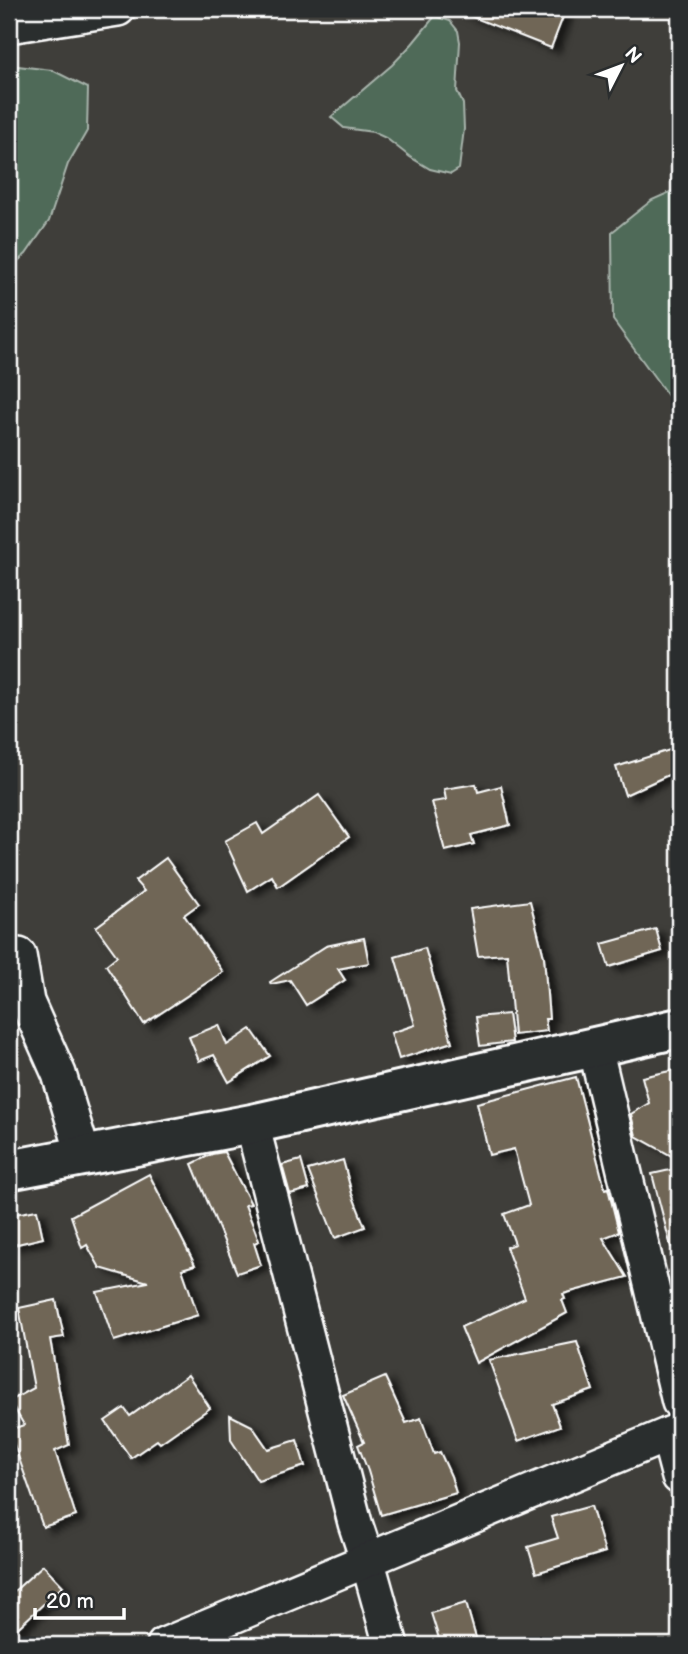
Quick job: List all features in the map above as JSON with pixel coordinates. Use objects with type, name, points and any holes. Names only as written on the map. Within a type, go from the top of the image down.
[{"type":"main road","points":[[9,1170],[252,1124],[679,1028]]},
{"type":"street","points":[[9,26],[118,9]]},
{"type":"street","points":[[19,955],[27,1002],[59,1074],[84,1157]]},
{"type":"street","points":[[595,1047],[679,1402]]},
{"type":"street","points":[[252,1124],[355,1523],[391,1645]]},
{"type":"street","points":[[164,1645],[674,1432],[679,1477]]},
{"type":"green space","points":[[435,16],[450,21],[458,31],[460,42],[457,91],[463,104],[464,129],[459,169],[451,174],[430,169],[386,138],[373,132],[344,128],[331,117],[392,65]]},
{"type":"green space","points":[[9,65],[52,70],[88,88],[87,131],[68,164],[49,221],[26,254],[12,266],[9,265]]},
{"type":"green space","points":[[679,188],[679,411],[613,320],[612,232],[652,200]]},
{"type":"building","points":[[456,9],[566,9],[551,48]]},
{"type":"building","points":[[679,747],[679,770],[625,795],[616,767]]},
{"type":"building","points":[[476,784],[478,792],[501,786],[510,825],[471,835],[474,844],[445,851],[432,802],[446,800],[444,789]]},
{"type":"building","points":[[319,795],[349,837],[278,887],[272,876],[248,891],[225,841],[257,823],[263,834]]},
{"type":"building","points":[[166,858],[199,904],[184,915],[223,972],[144,1024],[106,965],[117,956],[96,927],[144,891],[135,881]]},
{"type":"building","points":[[530,901],[544,957],[549,1019],[545,1019],[547,1031],[514,1035],[507,954],[478,956],[470,909]]},
{"type":"building","points":[[656,929],[662,951],[609,967],[602,944]]},
{"type":"building","points":[[364,938],[369,963],[338,969],[345,980],[306,1005],[290,980],[270,982],[326,946]]},
{"type":"building","points":[[425,948],[452,1042],[399,1059],[391,1033],[415,1025],[395,957]]},
{"type":"building","points":[[508,1014],[512,1042],[480,1046],[476,1017]]},
{"type":"building","points":[[219,1025],[227,1045],[251,1029],[270,1056],[229,1082],[214,1055],[199,1061],[189,1037]]},
{"type":"building","points":[[679,1069],[679,1160],[636,1136],[631,1114],[649,1103],[642,1077]]},
{"type":"building","points":[[576,1077],[619,1232],[603,1238],[627,1277],[563,1294],[565,1299],[562,1300],[567,1313],[476,1363],[461,1327],[525,1298],[506,1247],[515,1244],[504,1214],[529,1205],[514,1149],[489,1155],[477,1103]]},
{"type":"building","points":[[224,1152],[251,1204],[245,1205],[259,1241],[254,1243],[261,1265],[237,1273],[192,1164],[212,1154]]},
{"type":"building","points":[[301,1160],[309,1189],[290,1194],[282,1165]]},
{"type":"building","points":[[343,1160],[365,1227],[335,1238],[308,1170]]},
{"type":"building","points":[[679,1168],[679,1246],[671,1247],[652,1174]]},
{"type":"building","points":[[149,1174],[195,1265],[182,1269],[198,1315],[114,1341],[97,1292],[148,1282],[100,1268],[87,1245],[82,1248],[71,1216]]},
{"type":"building","points":[[37,1210],[43,1238],[9,1246],[9,1215]]},
{"type":"building","points":[[56,1300],[64,1337],[50,1339],[69,1445],[55,1451],[76,1516],[43,1527],[9,1430],[24,1425],[10,1401],[34,1388],[19,1308]]},
{"type":"building","points":[[577,1342],[593,1390],[552,1404],[560,1426],[518,1441],[489,1360]]},
{"type":"building","points":[[188,1375],[210,1408],[160,1443],[157,1440],[131,1458],[105,1421],[124,1408],[130,1416]]},
{"type":"building","points":[[385,1377],[406,1423],[421,1418],[434,1454],[440,1452],[456,1493],[381,1515],[358,1445],[364,1442],[343,1395]]},
{"type":"building","points":[[230,1415],[252,1426],[268,1449],[297,1440],[305,1466],[258,1481],[231,1440]]},
{"type":"building","points":[[591,1506],[605,1552],[536,1573],[528,1547],[558,1538],[551,1517]]},
{"type":"building","points":[[43,1565],[63,1586],[9,1636],[9,1596]]},
{"type":"building","points":[[466,1603],[478,1645],[441,1645],[431,1613]]}]
